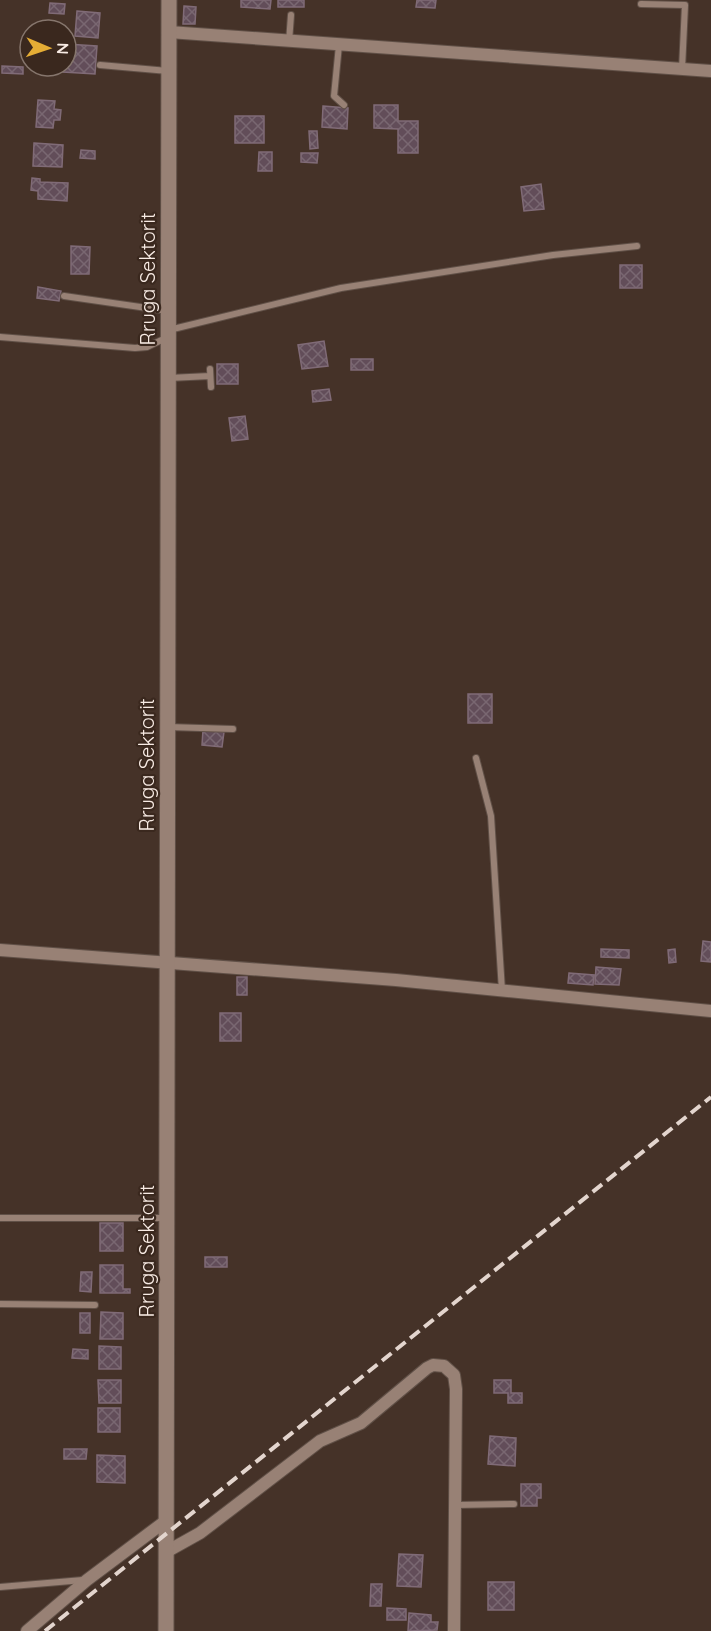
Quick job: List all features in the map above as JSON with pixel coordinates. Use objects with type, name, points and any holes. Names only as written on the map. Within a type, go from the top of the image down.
[{"type":"street","name":"Rruga Sektorit","points":[[166,1631],[169,0]]},
{"type":"street","points":[[169,32],[711,71]]},
{"type":"street","points":[[0,950],[396,980],[711,1011]]},
{"type":"street","points":[[166,1552],[200,1533],[320,1441],[361,1423],[433,1365],[444,1366],[455,1379],[454,1631]]},
{"type":"street","points":[[27,1631],[87,1580],[167,1525]]},
{"type":"lane","points":[[641,4],[685,5],[682,69]]},
{"type":"lane","points":[[289,42],[291,15]]},
{"type":"lane","points":[[339,45],[334,96],[344,105]]},
{"type":"lane","points":[[100,65],[169,71]]},
{"type":"lane","points":[[0,337],[135,348],[147,347],[169,333],[340,288],[553,255],[637,246]]},
{"type":"lane","points":[[64,296],[169,311]]},
{"type":"lane","points":[[169,378],[210,372],[211,387]]},
{"type":"lane","points":[[168,728],[233,729]]},
{"type":"lane","points":[[476,758],[490,816],[502,992]]},
{"type":"lane","points":[[0,1218],[168,1218]]},
{"type":"lane","points":[[0,1304],[95,1305]]},
{"type":"lane","points":[[455,1505],[514,1504]]},
{"type":"lane","points":[[0,1587],[87,1580]]},
{"type":"building","points":[[241,0],[271,0],[270,9],[241,7]]},
{"type":"building","points":[[278,0],[304,0],[304,7],[278,7]]},
{"type":"building","points":[[417,0],[436,0],[435,8],[416,7]]},
{"type":"building","points":[[50,3],[65,4],[64,14],[49,13]]},
{"type":"building","points":[[184,6],[196,7],[195,24],[183,24]]},
{"type":"building","points":[[77,11],[100,13],[98,38],[78,36]]},
{"type":"building","points":[[78,45],[97,46],[95,74],[78,73]]},
{"type":"building","points":[[2,66],[18,67],[18,74],[2,73]]},
{"type":"building","points":[[38,100],[55,101],[54,109],[61,110],[60,120],[54,120],[53,128],[36,127]]},
{"type":"building","points":[[374,105],[398,105],[398,121],[418,121],[418,153],[398,153],[398,129],[374,128]]},
{"type":"building","points":[[323,106],[348,108],[347,129],[322,127]]},
{"type":"building","points":[[235,116],[264,116],[264,143],[235,143]]},
{"type":"building","points":[[309,131],[317,131],[318,148],[310,149]]},
{"type":"building","points":[[34,143],[63,145],[62,167],[33,166]]},
{"type":"building","points":[[81,150],[95,151],[95,159],[80,158]]},
{"type":"building","points":[[259,152],[272,152],[272,171],[258,171]]},
{"type":"building","points":[[301,153],[318,153],[317,163],[301,162]]},
{"type":"building","points":[[32,178],[40,179],[40,182],[68,183],[67,201],[38,199],[38,191],[31,190]]},
{"type":"building","points":[[541,184],[544,209],[524,211],[521,187]]},
{"type":"building","points":[[71,246],[90,247],[89,274],[71,274]]},
{"type":"building","points":[[620,265],[642,265],[642,288],[620,288]]},
{"type":"building","points":[[38,287],[61,291],[59,301],[37,298]]},
{"type":"building","points":[[324,341],[328,366],[302,369],[298,345]]},
{"type":"building","points":[[351,359],[373,359],[373,370],[351,370]]},
{"type":"building","points":[[217,364],[238,364],[238,384],[217,384]]},
{"type":"building","points":[[329,389],[331,400],[313,402],[312,391]]},
{"type":"building","points":[[245,416],[248,439],[232,441],[229,418]]},
{"type":"building","points":[[468,694],[492,694],[492,723],[468,723]]},
{"type":"building","points":[[203,730],[224,732],[222,747],[202,745]]},
{"type":"building","points":[[703,941],[711,942],[711,962],[701,961]]},
{"type":"building","points":[[601,949],[629,950],[629,958],[601,957]]},
{"type":"building","points":[[675,949],[676,962],[669,963],[668,950]]},
{"type":"building","points":[[596,967],[621,969],[619,985],[595,984]]},
{"type":"building","points":[[569,973],[594,975],[593,985],[568,983]]},
{"type":"building","points":[[237,977],[247,977],[247,995],[237,995]]},
{"type":"building","points":[[220,1013],[241,1013],[241,1041],[220,1041]]},
{"type":"building","points":[[100,1223],[123,1223],[123,1251],[100,1251]]},
{"type":"building","points":[[205,1257],[227,1257],[227,1267],[205,1267]]},
{"type":"building","points":[[100,1265],[123,1265],[123,1289],[130,1289],[130,1293],[100,1293]]},
{"type":"building","points":[[81,1272],[92,1272],[91,1292],[80,1291]]},
{"type":"building","points":[[101,1312],[123,1313],[123,1339],[100,1339]]},
{"type":"building","points":[[80,1313],[90,1313],[90,1333],[80,1333]]},
{"type":"building","points":[[99,1346],[121,1347],[121,1369],[99,1369]]},
{"type":"building","points":[[73,1349],[88,1350],[88,1359],[72,1358]]},
{"type":"building","points":[[98,1380],[121,1380],[121,1403],[99,1403]]},
{"type":"building","points":[[494,1380],[511,1380],[511,1393],[522,1393],[522,1403],[508,1403],[508,1393],[494,1393]]},
{"type":"building","points":[[98,1408],[120,1408],[120,1432],[98,1432]]},
{"type":"building","points":[[490,1436],[516,1438],[515,1466],[488,1464]]},
{"type":"building","points":[[64,1449],[87,1449],[86,1459],[64,1459]]},
{"type":"building","points":[[97,1455],[125,1456],[125,1483],[97,1482]]},
{"type":"building","points":[[521,1484],[541,1484],[541,1498],[537,1498],[537,1506],[521,1506]]},
{"type":"building","points":[[399,1554],[423,1555],[421,1587],[397,1586]]},
{"type":"building","points":[[488,1582],[514,1582],[514,1610],[488,1610]]},
{"type":"building","points":[[371,1584],[382,1584],[381,1606],[370,1606]]},
{"type":"building","points":[[387,1608],[406,1609],[406,1620],[387,1620]]},
{"type":"building","points":[[409,1613],[431,1615],[431,1622],[438,1622],[437,1630],[408,1631]]},
{"type":"railway","points":[[45,1631],[711,1097]]}]
